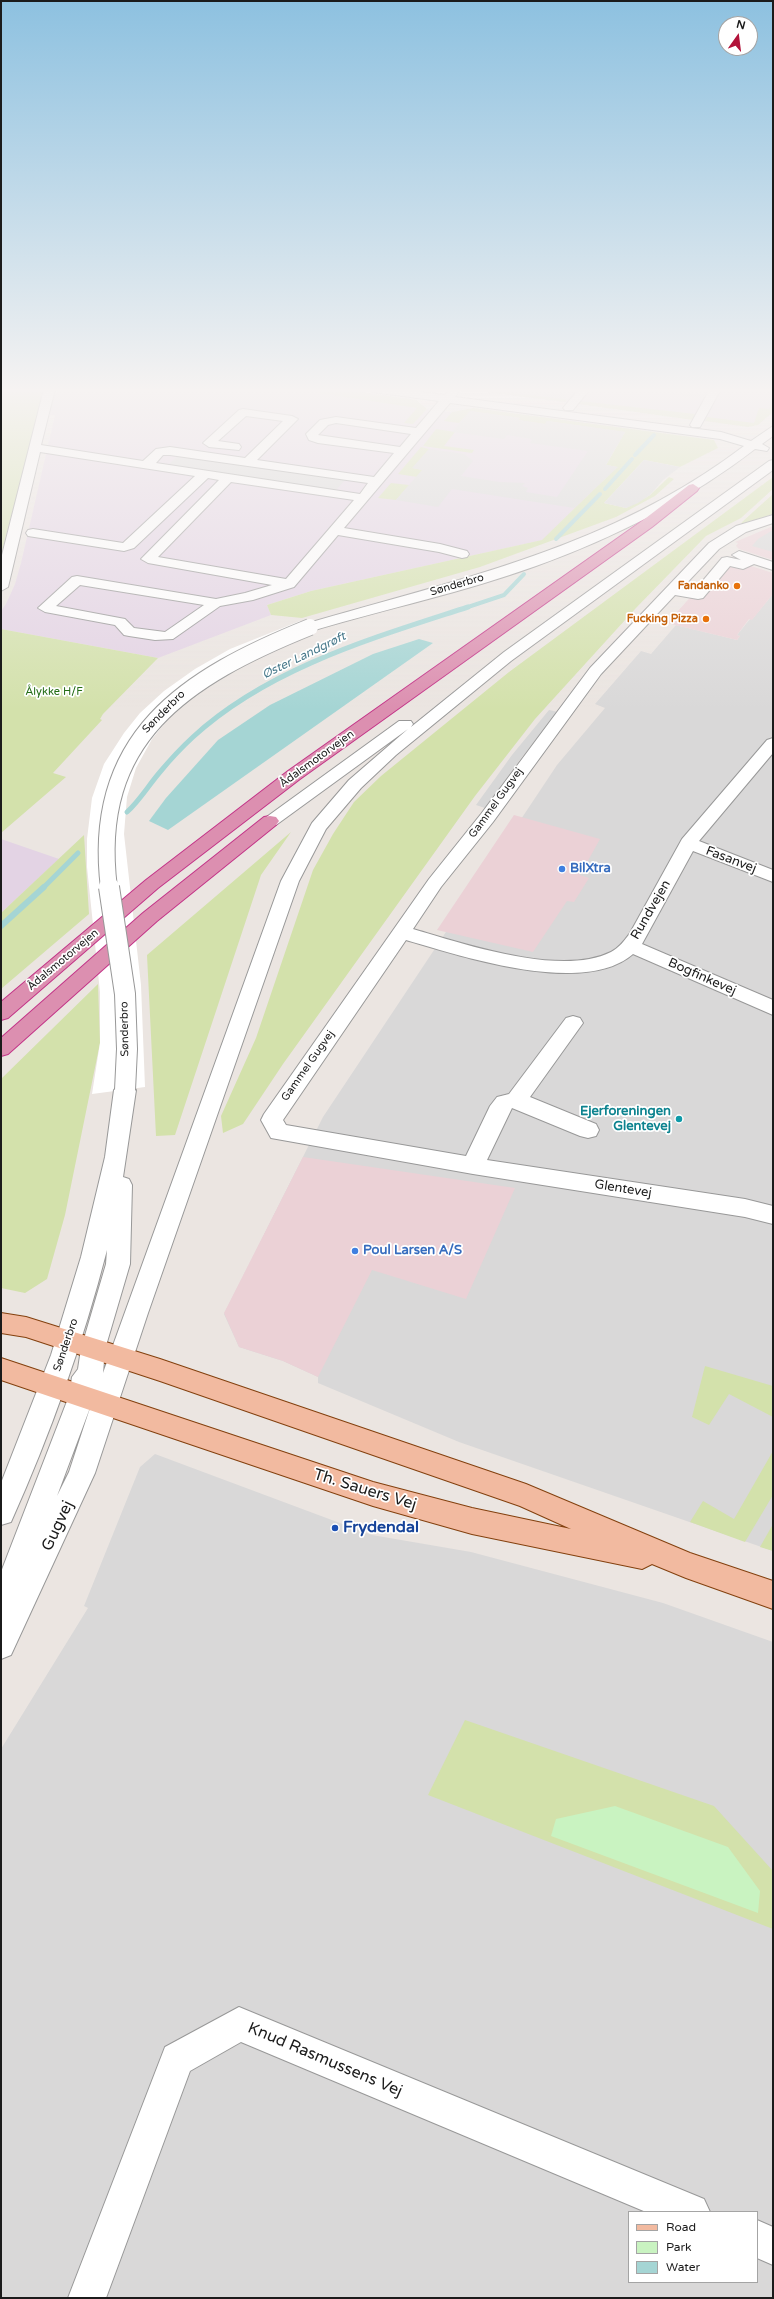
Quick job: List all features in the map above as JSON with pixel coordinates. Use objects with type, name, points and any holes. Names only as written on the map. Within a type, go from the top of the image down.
[{"type":"highway","name":"Ådalsmotorvejen","points":[[1,1013],[152,884],[294,775],[647,524],[682,496]]},
{"type":"highway","points":[[1,1049],[150,917],[270,822]]},
{"type":"main road","name":"Th. Sauers Vej","points":[[1,1323],[26,1327],[68,1340],[248,1400],[526,1496],[686,1565],[773,1595]]},
{"type":"main road","name":"Th. Sauers Vej","points":[[1,1368],[373,1494],[472,1522],[686,1565]]},
{"type":"street","points":[[1,587],[23,496]]},
{"type":"street","points":[[33,533],[124,547],[129,545],[181,496]]},
{"type":"street","points":[[210,496],[148,559],[289,584]]},
{"type":"street","points":[[353,496],[364,498]]},
{"type":"street","name":"Sønderbro","points":[[52,1386],[82,1298],[106,1205],[120,1140],[125,1091],[126,1030],[124,982],[107,868],[105,834],[108,810],[117,775],[151,723],[185,691],[220,667],[243,655],[310,627],[530,563],[608,532],[677,496]]},
{"type":"street","points":[[684,529],[716,496]]},
{"type":"street","points":[[270,822],[373,745],[509,655],[729,496]]},
{"type":"street","points":[[216,603],[176,632],[168,636],[155,636],[129,632],[120,622],[45,608],[77,580],[216,603],[248,597],[289,584],[364,498]]},
{"type":"street","points":[[346,518],[361,521]]},
{"type":"street","name":"Gammel Gugvej","points":[[279,1132],[272,1120],[435,883],[487,818],[530,757],[577,698],[595,671],[714,546],[741,529],[773,519]]},
{"type":"street","points":[[335,530],[440,548],[462,554]]},
{"type":"street","points":[[714,546],[773,566]]},
{"type":"street","points":[[671,590],[698,595],[727,561],[743,565],[753,559]]},
{"type":"street","points":[[1,1609],[94,1400],[121,1358],[290,881],[302,854],[318,827],[355,784],[390,752],[509,655]]},
{"type":"street","name":"Rundvejen","points":[[401,932],[488,956],[555,967],[578,966],[600,962],[617,956],[631,946],[640,934],[688,843],[773,743]]},
{"type":"street","name":"Fasanvej","points":[[688,843],[773,876]]},
{"type":"street","name":"Bogfinkevej","points":[[631,946],[773,1008]]},
{"type":"street","points":[[516,1100],[573,1023]]},
{"type":"street","points":[[94,1400],[94,1388],[90,1370],[93,1349],[118,1264],[125,1091]]},
{"type":"street","points":[[473,1166],[498,1111],[505,1102],[516,1100],[588,1130]]},
{"type":"street","name":"Glentevej","points":[[279,1132],[473,1166],[745,1208],[773,1215]]},
{"type":"street","points":[[68,1340],[79,1358],[94,1400]]},
{"type":"street","points":[[1,1513],[39,1425],[52,1386]]},
{"type":"street","name":"Gugvej","points":[[1,1645],[82,1473],[94,1400]]},
{"type":"street","name":"Knud Rasmussens Vej","points":[[87,2298],[177,2059],[239,2024],[689,2211]]},
{"type":"street","points":[[758,2239],[773,2246]]},
{"type":"shaded area","points":[[36,496],[588,496],[543,540],[311,591],[267,605],[271,615],[158,658],[1,629],[1,611],[6,604],[15,584]]},
{"type":"shaded area","points":[[399,496],[446,496],[438,507],[396,500]]},
{"type":"shaded area","points":[[499,496],[553,496],[587,496],[574,508]]},
{"type":"shaded area","points":[[610,496],[648,496],[638,503],[626,508],[604,503]]},
{"type":"shaded area","points":[[773,526],[773,560],[739,549],[736,546],[738,543],[735,542]]},
{"type":"shaded area","points":[[773,530],[773,552],[752,546],[758,539]]},
{"type":"shaded area","points":[[726,558],[773,573],[773,594],[752,620],[749,619],[737,635],[740,636],[737,640],[667,623]]},
{"type":"shaded area","points":[[773,594],[773,1551],[459,1442],[318,1383],[318,1377],[283,1361],[239,1347],[224,1314],[323,1117],[557,765],[605,708],[595,704],[641,651],[651,654],[676,625],[737,640],[740,636],[737,635]]},
{"type":"shaded area","points":[[549,710],[558,712],[522,757],[485,808],[476,805],[512,755]]},
{"type":"shaded area","points":[[514,815],[600,839],[580,875],[589,878],[574,902],[567,901],[533,952],[437,930]]},
{"type":"shaded area","points":[[1,839],[59,859],[1,913]]},
{"type":"shaded area","points":[[303,1157],[515,1188],[466,1299],[372,1270],[318,1377],[283,1361],[239,1347],[224,1313]]},
{"type":"shaded area","points":[[155,1454],[372,1535],[471,1552],[663,1603],[773,1642],[773,2298],[1,2298],[1,1749],[88,1608],[84,1606],[140,1467]]},
{"type":"green space","points":[[1,496],[17,496],[1,555]]},
{"type":"green space","points":[[379,496],[399,496],[396,500],[378,498]]},
{"type":"green space","points":[[587,496],[610,496],[604,503],[626,508],[648,496],[654,496],[616,517],[480,567],[302,618],[271,615],[267,605],[311,591],[542,540]]},
{"type":"green space","points":[[747,496],[765,496],[741,518],[706,536],[636,608],[535,719],[475,796],[283,1064],[243,1124],[223,1133],[221,1116],[256,1038],[313,870],[333,834],[354,802],[381,776],[509,672]]},
{"type":"green space","points":[[770,496],[773,496],[773,514],[741,524]]},
{"type":"green space","name":"Ålykke H/F","points":[[1,629],[158,658],[103,714],[100,719],[102,720],[53,773],[66,777],[1,833]]},
{"type":"green space","points":[[291,832],[261,875],[175,1135],[156,1136],[147,955]]},
{"type":"green space","points":[[84,835],[89,914],[1,989],[1,913]]},
{"type":"green space","points":[[98,984],[100,1043],[65,1215],[47,1279],[25,1293],[1,1288],[1,1079]]},
{"type":"green space","points":[[705,1366],[773,1386],[773,1417],[729,1394],[709,1425],[692,1417]]},
{"type":"green space","points":[[773,1451],[773,1495],[745,1542],[690,1522],[703,1501],[734,1519]]},
{"type":"green space","points":[[773,1524],[773,1551],[760,1547]]},
{"type":"green space","points":[[465,1720],[714,1806],[773,1871],[773,1929],[428,1795]]},
{"type":"green space","points":[[615,1806],[728,1847],[760,1891],[758,1913],[551,1836],[556,1819]]},
{"type":"water","points":[[419,639],[433,643],[168,830],[149,821],[166,798],[218,740],[270,705],[373,654]]},
{"type":"pier","points":[[300,621],[317,632],[249,659],[190,698],[168,719],[152,739],[136,768],[127,797],[124,834],[141,985],[145,1087],[92,1094],[100,1043],[100,992],[87,867],[87,839],[92,798],[104,764],[124,733],[140,713],[164,691],[195,669],[230,649]]},
{"type":"waterway","name":"Øster Landgrøft","points":[[556,539],[598,496]]},
{"type":"waterway","name":"Øster Landgrøft","points":[[127,812],[168,763],[193,737],[222,713],[254,692],[288,674],[359,644],[504,595],[524,574]]},
{"type":"waterway","name":"Øster Landgrøft","points":[[44,887],[78,853]]},
{"type":"waterway","name":"Øster Landgrøft","points":[[1,926],[44,887]]},
{"type":"place","name":"Fandanko","points":[[737,586]]},
{"type":"place","name":"Fucking Pizza","points":[[706,619]]},
{"type":"place","name":"BilXtra","points":[[562,869]]},
{"type":"place","name":"Ejerforeningen Glentevej","points":[[679,1119]]},
{"type":"place","name":"Poul Larsen A/S","points":[[355,1251]]},
{"type":"place","name":"Frydendal","points":[[335,1528]]}]
